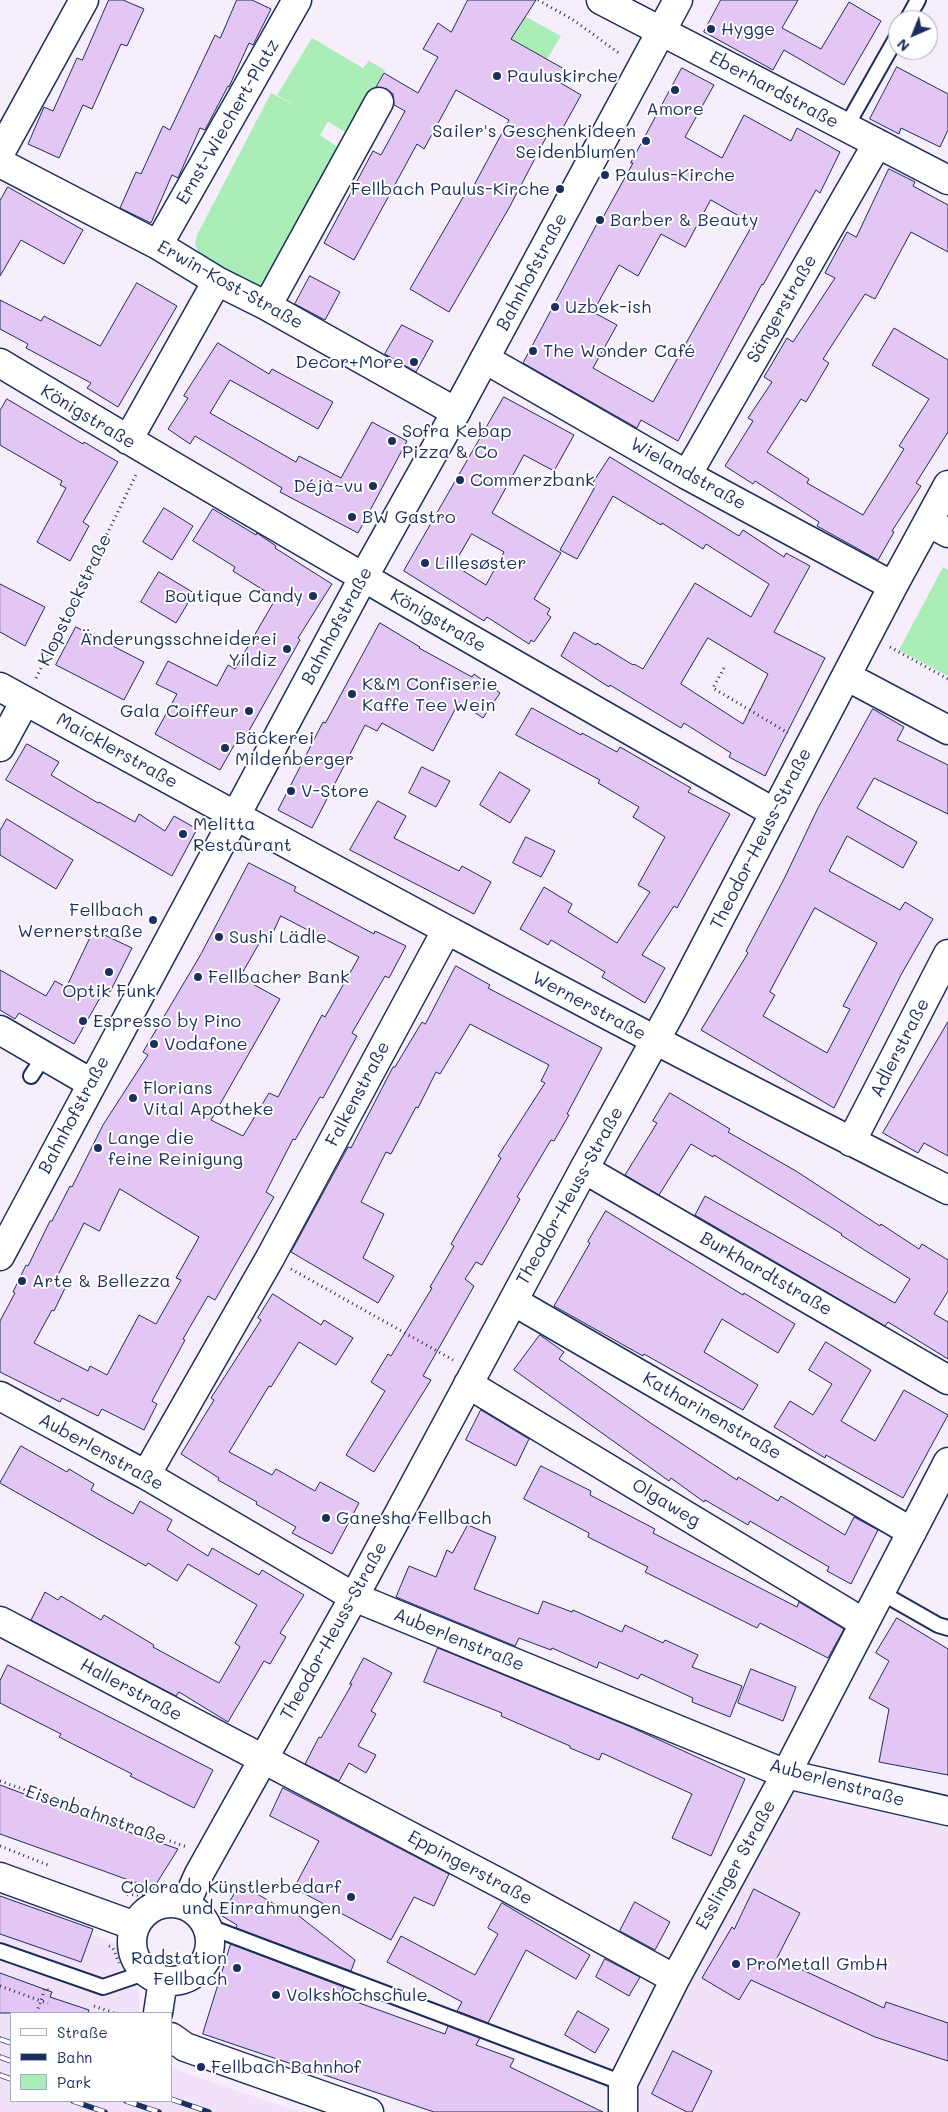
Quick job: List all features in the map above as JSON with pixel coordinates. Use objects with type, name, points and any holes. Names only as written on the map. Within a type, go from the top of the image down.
[{"type":"street","points":[[0,154],[84,0]]},
{"type":"street","name":"Ernst-Wiechert-Platz","points":[[158,245],[297,0]]},
{"type":"street","name":"Eberhardstraße","points":[[601,0],[948,180]]},
{"type":"street","name":"Bahnhofstraße","points":[[0,1256],[234,816],[363,578],[485,360],[678,0]]},
{"type":"street","points":[[266,306],[379,102]]},
{"type":"street","name":"Sängerstraße","points":[[687,475],[877,144]]},
{"type":"street","name":"Erwin-Kost-Straße","points":[[0,163],[158,245],[217,281],[266,306],[456,412]]},
{"type":"street","points":[[138,446],[217,281]]},
{"type":"street","name":"Wielandstraße","points":[[485,360],[687,475],[893,586]]},
{"type":"street","name":"Königstraße","points":[[0,363],[363,578],[775,813]]},
{"type":"street","name":"Theodor-Heuss-Straße","points":[[185,1905],[199,1874],[354,1597],[655,1041],[893,586],[938,527],[948,484]]},
{"type":"street","points":[[846,676],[948,730]]},
{"type":"street","name":"Maicklerstraße","points":[[0,688],[234,816]]},
{"type":"street","points":[[0,747],[25,701]]},
{"type":"street","name":"Wernerstraße","points":[[234,816],[655,1041],[948,1190]]},
{"type":"street","name":"Falkenstraße","points":[[146,1475],[270,1258],[446,931]]},
{"type":"street","name":"Adlerstraße","points":[[851,1142],[948,954]]},
{"type":"street","points":[[0,1030],[37,1066],[91,1083]]},
{"type":"street","name":"Burkhardtstraße","points":[[584,1169],[948,1380]]},
{"type":"street","name":"Katharinenstraße","points":[[513,1301],[912,1532]]},
{"type":"street","name":"Olgaweg","points":[[472,1378],[864,1623]]},
{"type":"street","name":"Auberlenstraße","points":[[0,1396],[146,1475],[354,1597],[786,1774],[948,1811]]},
{"type":"street","name":"Esslinger Straße","points":[[623,2112],[623,2083],[675,1978],[786,1774],[948,1462]]},
{"type":"street","name":"Hallerstraße","points":[[0,1621],[263,1759]]},
{"type":"street","name":"Eppingerstraße","points":[[263,1759],[507,1887],[675,1978]]},
{"type":"street","points":[[0,1877],[123,1921],[168,1902],[185,1905],[201,1916],[213,1928],[209,1952],[204,1963],[195,1973],[184,1979],[155,1981]]},
{"type":"street","points":[[123,1921],[132,1937],[133,1950],[138,1962],[155,1981],[158,2012]]},
{"type":"street","points":[[172,2038],[185,2047],[369,2112]]},
{"type":"lane","points":[[846,127],[888,53]]},
{"type":"lane","points":[[880,1592],[938,1625],[948,1628]]},
{"type":"lane","points":[[213,1928],[623,2083]]},
{"type":"lane","points":[[0,1951],[103,1987],[155,1981]]},
{"type":"path","points":[[538,0],[575,21],[625,58]]},
{"type":"path","name":"Klopstockstraße","points":[[25,701],[138,446]]},
{"type":"path","points":[[867,635],[948,679]]},
{"type":"path","points":[[724,668],[713,688],[810,746]]},
{"type":"path","points":[[270,1258],[472,1378]]},
{"type":"path","name":"Eisenbahnstraße","points":[[0,1781],[192,1849]]},
{"type":"path","points":[[166,1886],[154,1894],[141,1896],[120,1894],[123,1921],[102,1941],[155,1981],[204,1981],[219,1952],[213,1928]]},
{"type":"path","points":[[0,1986],[48,2003]]},
{"type":"path","points":[[36,2012],[45,1988],[54,1992]]},
{"type":"path","points":[[88,2004],[111,2012]]},
{"type":"shaded area","points":[[804,1768],[948,1798],[948,2112],[623,2112]]},
{"type":"shaded area","points":[[0,1900],[117,1944],[139,1991],[139,2012],[10,2012],[10,2102],[172,2102],[172,2068],[300,2112],[0,2112]]},
{"type":"green space","points":[[495,0],[561,36],[547,59],[475,18]]},
{"type":"green space","points":[[312,38],[363,68],[369,61],[385,70],[349,134],[328,122],[320,135],[339,148],[262,292],[200,256],[195,244],[197,235],[271,93],[300,108],[277,95]]},
{"type":"green space","points":[[943,567],[948,570],[948,676],[899,650]]},
{"type":"building","points":[[109,0],[123,0],[144,9],[127,46],[121,44],[92,109],[83,105],[59,158],[28,144],[44,107],[53,111],[77,58],[82,60]]},
{"type":"building","points":[[237,0],[252,0],[271,9],[253,45],[249,43],[229,87],[205,130],[200,128],[178,178],[172,175],[151,223],[120,208],[136,172],[141,174],[163,126],[170,130],[215,35],[220,38]]},
{"type":"building","points":[[468,0],[536,0],[511,39],[566,70],[559,82],[581,95],[560,133],[551,128],[509,208],[449,312],[410,289],[469,187],[472,189],[509,120],[456,90],[424,149],[417,144],[354,260],[324,243],[373,151],[381,155],[405,111],[394,105],[393,94],[387,89],[376,87],[384,73],[418,93],[438,57],[423,49],[438,23],[451,32]]},
{"type":"building","points":[[721,0],[798,0],[782,28],[821,49],[849,2],[881,21],[844,85],[784,50],[773,70],[704,32]]},
{"type":"building","points":[[897,67],[948,94],[948,130],[940,147],[901,128],[899,134],[870,119]]},
{"type":"building","points":[[682,68],[714,85],[685,137],[722,158],[744,115],[791,141],[797,128],[840,152],[820,193],[816,190],[762,284],[678,441],[641,420],[637,428],[523,363],[600,218],[602,219],[633,163],[631,163]],"holes":[[[711,200],[753,224],[653,402],[593,368],[617,325],[593,312],[619,265],[638,276],[661,234],[685,247]]]},
{"type":"building","points":[[889,169],[915,182],[913,186],[948,205],[948,252],[911,232],[875,299],[865,294],[823,359],[829,363],[806,402],[801,399],[767,452],[809,479],[807,483],[863,515],[904,449],[899,446],[929,399],[872,365],[894,328],[948,360],[948,432],[916,483],[921,486],[892,531],[894,532],[878,560],[817,526],[819,522],[755,481],[753,484],[725,466],[753,421],[748,418],[772,382],[764,377],[787,338],[793,342],[835,278],[825,273],[847,232],[856,237]]},
{"type":"building","points":[[8,187],[83,230],[64,264],[21,240],[0,276],[0,201]]},
{"type":"building","points":[[310,276],[340,292],[325,320],[295,304]]},
{"type":"building","points":[[137,283],[177,306],[118,407],[87,388],[91,383],[26,348],[28,344],[0,329],[0,300],[41,321],[44,316],[100,346]]},
{"type":"building","points":[[402,325],[433,341],[416,372],[385,354]]},
{"type":"building","points":[[218,343],[269,374],[272,369],[333,402],[318,429],[230,380],[210,413],[296,462],[299,456],[341,478],[372,422],[407,441],[358,533],[280,492],[282,488],[195,436],[190,444],[168,429],[188,398],[184,396]]},
{"type":"building","points":[[504,397],[574,435],[554,471],[524,455],[492,513],[561,553],[534,599],[550,609],[547,614],[551,617],[534,642],[531,640],[529,644],[487,617],[484,621],[404,571]],"holes":[[[472,534],[504,552],[486,585],[454,565]]]},
{"type":"building","points":[[7,399],[83,444],[84,442],[118,462],[83,522],[89,526],[70,561],[37,542],[66,488],[60,485],[62,481],[0,445],[0,411]]},
{"type":"building","points":[[610,457],[739,536],[743,530],[784,557],[786,553],[810,566],[774,632],[825,658],[765,776],[729,757],[731,753],[684,723],[681,728],[610,685],[609,687],[561,656],[574,632],[643,669],[695,583],[751,617],[769,584],[706,544],[703,549],[662,523],[661,525],[613,496],[577,559],[560,550],[596,485],[593,483]],"holes":[[[708,638],[768,674],[743,724],[681,684]]]},
{"type":"building","points":[[164,508],[193,526],[172,560],[143,542]]},
{"type":"building","points":[[213,509],[256,535],[257,533],[276,546],[275,548],[332,584],[298,638],[300,640],[246,736],[241,733],[220,770],[155,734],[177,694],[156,684],[168,661],[217,686],[228,665],[235,669],[276,598],[233,571],[235,567],[193,541]]},
{"type":"building","points":[[159,572],[194,593],[176,623],[141,602]]},
{"type":"building","points":[[0,584],[45,607],[25,646],[0,632]]},
{"type":"building","points":[[380,623],[419,648],[472,677],[474,674],[500,693],[483,718],[459,702],[433,751],[382,723],[377,731],[365,725],[312,828],[278,810],[323,722],[325,723]]},
{"type":"building","points":[[76,627],[144,662],[124,700],[56,665]]},
{"type":"building","points":[[532,708],[617,752],[620,747],[691,788],[688,792],[730,814],[677,908],[674,906],[642,955],[665,968],[645,1003],[602,977],[605,972],[551,940],[548,945],[520,929],[544,887],[572,904],[568,912],[617,943],[650,892],[638,885],[665,837],[633,817],[639,807],[598,783],[600,780],[516,735]]},
{"type":"building","points":[[873,709],[904,727],[897,740],[948,765],[948,814],[874,778],[857,808],[917,842],[903,868],[847,836],[829,871],[900,910],[905,902],[933,919],[902,973],[834,1108],[701,1030],[748,953],[746,951],[784,879],[818,808]],"holes":[[[815,908],[877,943],[843,1006],[850,1009],[827,1053],[763,1016],[775,995],[770,992]]]},
{"type":"building","points":[[27,744],[59,762],[51,775],[135,822],[139,814],[165,831],[174,816],[197,829],[172,876],[6,780]]},
{"type":"building","points":[[422,767],[450,781],[436,807],[409,793]]},
{"type":"building","points":[[500,772],[530,790],[510,823],[480,805]]},
{"type":"building","points":[[378,801],[406,816],[394,838],[459,871],[462,866],[491,882],[474,914],[350,850]]},
{"type":"building","points":[[7,819],[73,860],[56,889],[0,855],[0,831]]},
{"type":"building","points":[[526,837],[555,851],[541,877],[513,863]]},
{"type":"building","points":[[249,863],[296,887],[294,891],[374,934],[375,931],[406,946],[389,978],[385,976],[352,1033],[357,1036],[323,1098],[320,1097],[295,1140],[293,1139],[266,1192],[274,1197],[215,1300],[208,1296],[183,1339],[185,1340],[152,1401],[157,1404],[144,1430],[102,1409],[98,1416],[62,1398],[60,1402],[0,1372],[0,1321],[15,1293],[13,1292],[26,1265],[28,1266],[50,1221],[52,1221],[70,1186],[72,1187],[103,1125],[148,1055],[143,1052],[201,954]],"holes":[[[281,916],[359,957],[325,1017],[322,1015],[278,1097],[269,1093],[243,1136],[211,1120],[280,999],[240,977],[265,933],[271,936]],[[120,1189],[199,1237],[176,1278],[181,1280],[156,1324],[139,1315],[107,1375],[90,1366],[88,1371],[34,1343],[52,1310],[54,1311],[67,1284],[56,1279],[84,1223],[99,1231]]]},
{"type":"building","points":[[94,930],[132,948],[110,992],[105,989],[74,1044],[19,1013],[15,1019],[0,1010],[0,970],[46,996],[55,981],[66,987]]},
{"type":"building","points":[[456,966],[490,985],[488,988],[602,1048],[567,1114],[569,1115],[554,1141],[551,1140],[517,1197],[520,1199],[482,1265],[476,1262],[465,1279],[474,1286],[423,1376],[431,1380],[374,1472],[346,1455],[385,1391],[371,1382],[388,1354],[391,1356],[432,1288],[430,1287],[454,1246],[451,1244],[501,1158],[498,1156],[545,1083],[541,1081],[549,1065],[470,1024],[440,1074],[436,1072],[418,1108],[416,1107],[391,1154],[386,1152],[361,1202],[384,1214],[363,1258],[394,1276],[378,1303],[291,1252],[348,1147],[351,1148],[393,1067],[395,1067],[422,1022],[425,1024]]},
{"type":"building","points":[[948,1022],[948,1156],[924,1143],[918,1153],[883,1133]]},
{"type":"building","points":[[670,1093],[730,1129],[728,1132],[796,1171],[880,1226],[881,1224],[919,1249],[922,1244],[948,1260],[948,1291],[934,1314],[948,1322],[948,1359],[888,1322],[885,1326],[695,1215],[705,1196],[895,1303],[910,1279],[842,1234],[714,1155],[713,1157],[691,1144],[659,1195],[625,1175],[657,1123],[653,1121]]},
{"type":"building","points":[[606,1211],[743,1295],[744,1293],[795,1324],[778,1353],[722,1319],[704,1352],[758,1385],[743,1410],[554,1306]]},
{"type":"building","points":[[273,1294],[321,1325],[324,1320],[353,1338],[336,1365],[299,1342],[271,1387],[269,1386],[229,1452],[272,1475],[276,1469],[315,1491],[320,1482],[359,1503],[332,1554],[292,1533],[296,1527],[218,1480],[219,1478],[181,1454],[214,1400],[211,1398],[261,1320],[258,1318]]},
{"type":"building","points":[[540,1335],[564,1352],[559,1359],[737,1480],[738,1477],[778,1501],[781,1496],[845,1535],[854,1517],[878,1530],[851,1584],[827,1571],[829,1567],[750,1521],[748,1525],[705,1500],[704,1502],[671,1478],[669,1481],[514,1370]]},
{"type":"building","points":[[826,1342],[871,1370],[841,1421],[875,1441],[904,1390],[948,1415],[903,1498],[826,1455],[825,1458],[774,1427],[790,1401],[813,1415],[832,1384],[809,1370]]},
{"type":"building","points":[[481,1410],[529,1439],[516,1466],[466,1440]]},
{"type":"building","points":[[21,1446],[67,1472],[69,1469],[94,1484],[91,1490],[133,1514],[140,1501],[172,1520],[167,1530],[208,1556],[212,1548],[259,1575],[262,1570],[304,1595],[280,1633],[286,1637],[270,1664],[264,1661],[228,1722],[179,1692],[176,1696],[31,1620],[45,1592],[58,1600],[61,1596],[101,1620],[104,1615],[154,1645],[153,1647],[219,1683],[240,1647],[235,1643],[257,1605],[188,1564],[177,1581],[148,1563],[146,1566],[0,1483]]},
{"type":"building","points":[[541,1466],[591,1491],[590,1495],[655,1529],[653,1533],[797,1607],[799,1602],[844,1629],[828,1658],[760,1623],[757,1628],[645,1572],[648,1567],[588,1537],[589,1533],[524,1499]]},
{"type":"building","points":[[468,1525],[496,1537],[474,1589],[538,1614],[543,1601],[572,1612],[573,1610],[622,1632],[625,1625],[663,1643],[665,1640],[698,1655],[692,1667],[742,1686],[730,1717],[692,1702],[693,1698],[641,1674],[638,1679],[599,1662],[597,1668],[552,1648],[551,1650],[519,1638],[515,1646],[396,1597],[409,1566],[436,1577],[447,1550],[452,1553]]},
{"type":"building","points":[[897,1618],[948,1649],[948,1775],[879,1762],[889,1709],[869,1698],[889,1661],[876,1653]]},
{"type":"building","points":[[438,1648],[633,1728],[745,1779],[711,1856],[672,1838],[692,1794],[602,1753],[599,1760],[570,1748],[570,1746],[501,1716],[502,1713],[424,1682]]},
{"type":"building","points":[[364,1658],[392,1673],[371,1711],[376,1714],[358,1746],[376,1755],[366,1773],[349,1763],[339,1781],[305,1764],[319,1737],[321,1738],[352,1684],[350,1684]]},
{"type":"building","points":[[8,1665],[213,1770],[194,1808],[130,1776],[132,1774],[59,1737],[61,1734],[0,1703],[0,1681]]},
{"type":"building","points":[[751,1669],[796,1687],[783,1721],[738,1703]]},
{"type":"building","points":[[0,1785],[178,1849],[153,1889],[0,1834]]},
{"type":"building","points":[[283,1788],[449,1874],[434,1906],[414,1897],[391,1940],[294,1888],[319,1841],[270,1816]]},
{"type":"building","points":[[240,1884],[283,1909],[285,1905],[355,1960],[351,1971],[236,1928],[237,1925],[222,1916]]},
{"type":"building","points":[[754,1889],[800,1913],[777,1958],[884,2008],[886,2002],[948,2023],[948,2061],[875,2037],[751,1980],[739,2000],[702,1978],[732,1927],[734,1929]]},
{"type":"building","points":[[0,1896],[93,1929],[81,1962],[0,1934]]},
{"type":"building","points":[[635,1902],[670,1922],[655,1950],[620,1931]]},
{"type":"building","points":[[502,1903],[590,1955],[576,1979],[526,1950],[488,2023],[457,2011],[462,2002],[387,1962],[401,1936],[475,1975],[498,1934],[488,1928]]},
{"type":"building","name":"Volkshochschule","points":[[231,1944],[344,1987],[340,1996],[445,2034],[448,2026],[480,2038],[476,2045],[514,2059],[510,2067],[603,2112],[434,2112],[203,2034]]},
{"type":"building","points":[[605,1959],[640,1977],[629,1996],[596,1977]]},
{"type":"building","points":[[0,1973],[52,1992],[50,1997],[89,2010],[88,2012],[0,2013]]},
{"type":"building","points":[[578,2011],[609,2029],[595,2053],[565,2035]]},
{"type":"building","points":[[673,2051],[712,2071],[692,2112],[687,2112],[652,2094]]},
{"type":"railway","points":[[0,2039],[10,2043]]},
{"type":"railway","points":[[0,2057],[10,2061]]},
{"type":"railway","points":[[0,2075],[10,2079]]},
{"type":"railway","points":[[172,2099],[209,2112]]},
{"type":"railway","points":[[76,2102],[105,2112]]},
{"type":"railway","points":[[129,2102],[159,2112]]},
{"type":"place","name":"Hygge","points":[[711,29]]},
{"type":"place","name":"Pauluskirche","points":[[497,76]]},
{"type":"place","name":"Amore","points":[[675,90]]},
{"type":"place","name":"Sailer's Geschenkideen Seidenblumen","points":[[646,141]]},
{"type":"place","name":"Paulus-Kirche","points":[[605,175]]},
{"type":"place","name":"Fellbach Paulus-Kirche","points":[[560,189]]},
{"type":"place","name":"Barber & Beauty","points":[[600,220]]},
{"type":"place","name":"Uzbek-ish","points":[[555,307]]},
{"type":"place","name":"The Wonder Café","points":[[533,351]]},
{"type":"place","name":"Decor+More","points":[[414,362]]},
{"type":"place","name":"Sofra Kebap Pizza & Co","points":[[392,441]]},
{"type":"place","name":"Commerzbank","points":[[460,480]]},
{"type":"place","name":"Déjà~vu","points":[[373,486]]},
{"type":"place","name":"BW Gastro","points":[[352,517]]},
{"type":"place","name":"Lillesøster","points":[[425,563]]},
{"type":"place","name":"Boutique Candy","points":[[313,596]]},
{"type":"place","name":"Änderungsschneiderei Yildiz","points":[[287,649]]},
{"type":"place","name":"K&M Confiserie Kaffe Tee Wein","points":[[352,694]]},
{"type":"place","name":"Gala Coiffeur","points":[[249,711]]},
{"type":"place","name":"Bäckerei Mildenberger","points":[[225,748]]},
{"type":"place","name":"V-Store","points":[[291,791]]},
{"type":"place","name":"Melitta Restaurant","points":[[183,834]]},
{"type":"place","name":"Fellbach Wernerstraße","points":[[153,920]]},
{"type":"place","name":"Sushi Lädle","points":[[219,937]]},
{"type":"place","name":"Optik Funk","points":[[109,972]]},
{"type":"place","name":"Fellbacher Bank","points":[[198,977]]},
{"type":"place","name":"Espresso by Pino","points":[[83,1021]]},
{"type":"place","name":"Vodafone","points":[[154,1044]]},
{"type":"place","name":"Florians Vital Apotheke","points":[[133,1098]]},
{"type":"place","name":"Lange die feine Reinigung","points":[[98,1148]]},
{"type":"place","name":"Arte & Bellezza","points":[[22,1281]]},
{"type":"place","name":"Ganesha Fellbach","points":[[326,1518]]},
{"type":"place","name":"Colorado Künstlerbedarf und Einrahmungen","points":[[351,1897]]},
{"type":"place","name":"ProMetall GmbH","points":[[736,1964]]},
{"type":"place","name":"Radstation Fellbach","points":[[237,1968]]},
{"type":"place","name":"Volkshochschule","points":[[276,1995]]},
{"type":"place","name":"Fellbach Bahnhof","points":[[201,2067]]}]
